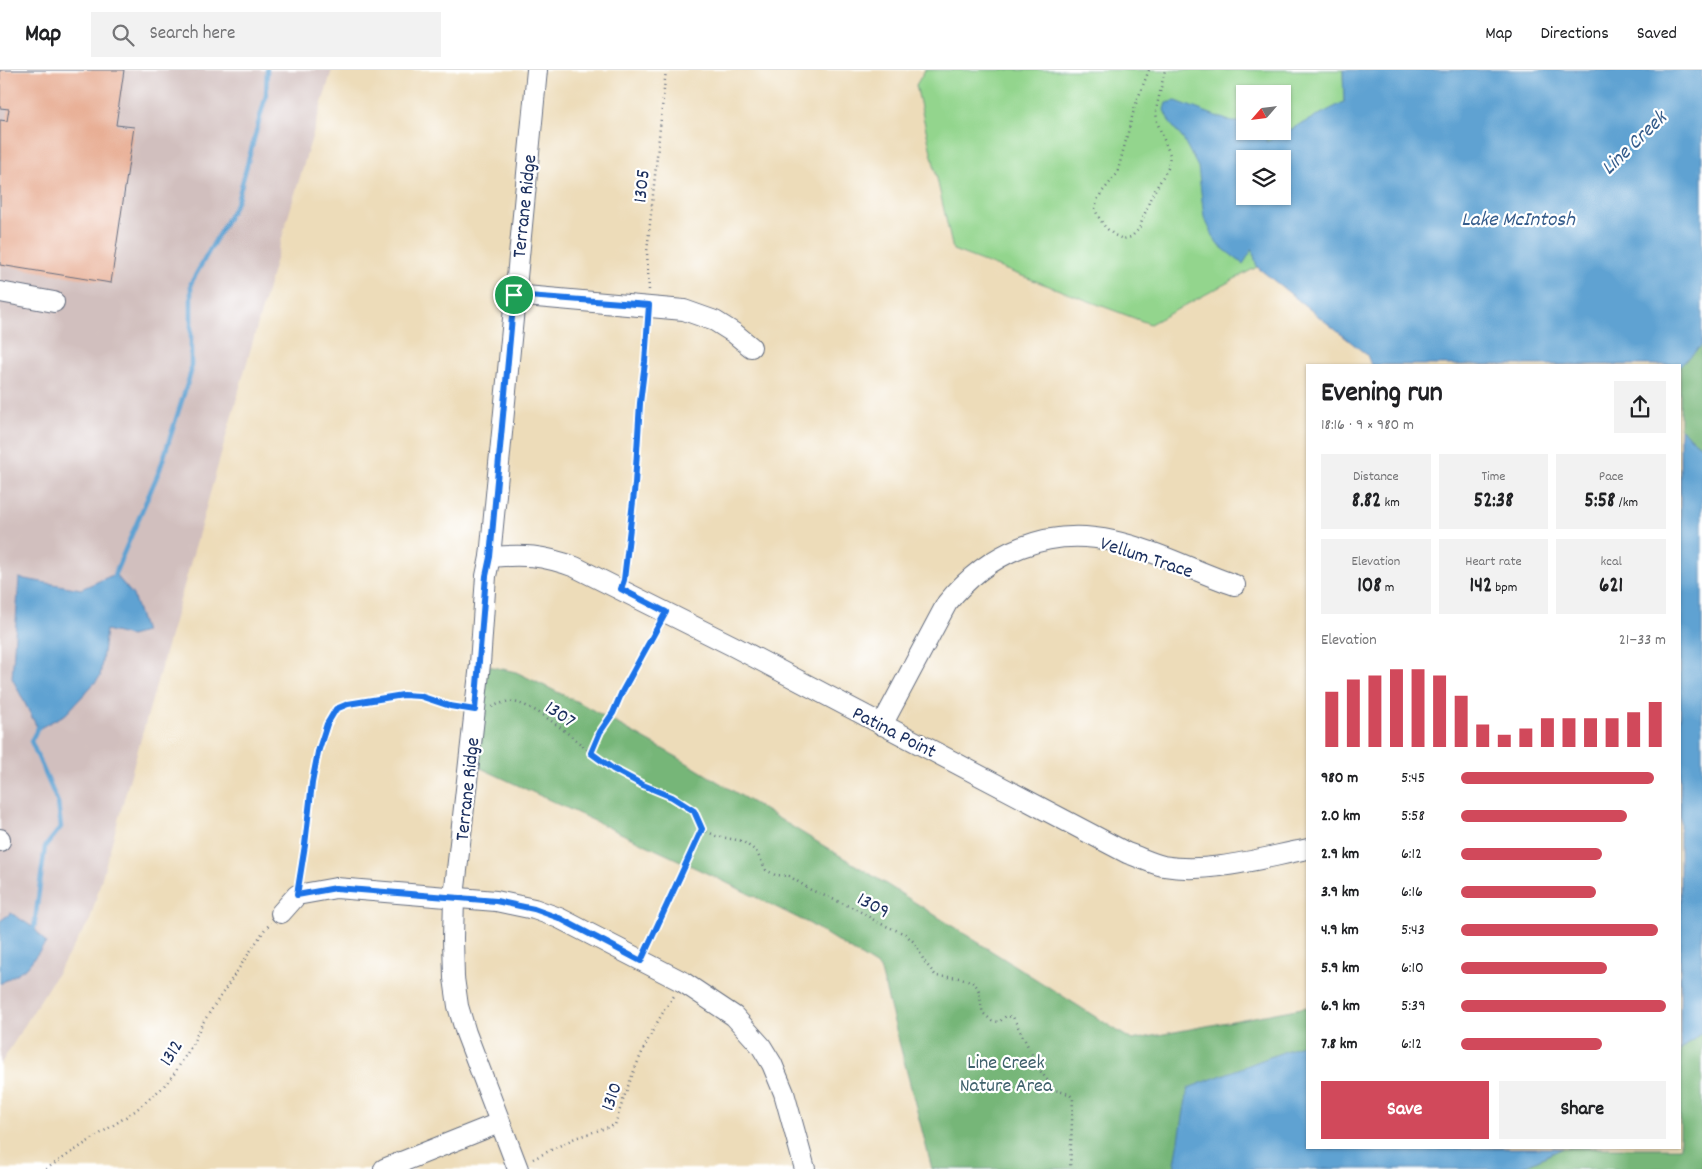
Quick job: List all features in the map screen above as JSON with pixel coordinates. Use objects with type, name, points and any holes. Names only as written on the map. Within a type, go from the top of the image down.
[{"type":"street","name":"Terrane Ridge","points":[[517,1168],[466,1034],[458,1006],[454,978],[453,938],[454,896],[475,710],[486,576],[490,557],[536,70]]},
{"type":"street","points":[[0,292],[54,302]]},
{"type":"street","points":[[514,295],[649,305],[684,310],[715,321],[751,347]]},
{"type":"street","name":"Vellum Trace","points":[[882,725],[948,603],[960,588],[981,569],[1000,556],[1019,548],[1044,540],[1072,537],[1114,541],[1235,585]]},
{"type":"street","name":"Patina Point","points":[[490,557],[519,555],[552,558],[575,566],[1127,853],[1162,866],[1198,868],[1231,864],[1306,849]]},
{"type":"street","points":[[281,913],[297,895],[336,888],[454,896],[496,901],[534,909],[559,918],[683,982],[734,1016],[761,1046],[772,1064],[784,1093],[805,1169]]},
{"type":"street","points":[[384,1169],[499,1123]]},
{"type":"path","name":"1305","points":[[621,589],[624,580],[635,484],[649,305],[647,252],[666,70]]},
{"type":"path","points":[[1149,70],[1135,106],[1117,174],[1102,192],[1097,200],[1095,209],[1105,227],[1114,235],[1123,239],[1132,237],[1139,229],[1151,197],[1168,168],[1170,155],[1157,122],[1156,110],[1165,70]]},
{"type":"path","name":"1307","points":[[475,710],[485,710],[504,702],[518,702],[557,726],[591,753],[600,732],[613,713],[622,692],[666,612]]},
{"type":"path","points":[[297,895],[318,752],[327,724],[336,709],[348,704],[403,695],[420,696],[450,706],[475,710]]},
{"type":"path","points":[[591,753],[613,769],[643,785],[672,797],[694,811],[702,829],[641,961]]},
{"type":"path","name":"1309","points":[[702,829],[716,836],[742,841],[756,851],[766,870],[776,875],[789,876],[812,890],[856,909],[879,923],[905,934],[915,943],[924,961],[936,976],[961,978],[972,982],[978,989],[983,1014],[992,1021],[999,1022],[1006,1016],[1014,1017],[1027,1040],[1041,1072],[1055,1090],[1069,1094],[1073,1098],[1070,1169]]},
{"type":"path","name":"1312","points":[[46,1169],[135,1111],[163,1087],[191,1047],[202,1024],[265,929],[281,913]]},
{"type":"path","name":"1310","points":[[517,1168],[575,1138],[615,1125],[634,1070],[665,1008],[683,982]]},
{"type":"shaded area","points":[[0,70],[332,70],[285,227],[90,920],[0,1065]]},
{"type":"green space","points":[[925,70],[1343,70],[1344,102],[1291,151],[1236,150],[1236,205],[1265,205],[1257,267],[1150,324],[953,250],[916,85]]},
{"type":"green space","points":[[1702,345],[1702,447],[1681,429],[1681,365]]},
{"type":"green space","name":"Line Creek Nature Area","points":[[480,664],[516,672],[582,704],[677,757],[867,872],[1132,1040],[1306,1007],[1306,1096],[1217,1169],[932,1169],[880,968],[810,924],[717,878],[470,763]]},
{"type":"green space","points":[[1702,1032],[1702,1169],[1518,1169],[1561,1149],[1681,1149],[1681,1050]]},
{"type":"water","name":"Lake McIntosh","points":[[1343,70],[1702,70],[1702,345],[1681,365],[1371,364],[1367,355],[1257,267],[1252,248],[1243,264],[1217,244],[1204,217],[1198,167],[1183,139],[1170,123],[1164,110],[1166,103],[1176,101],[1236,122],[1236,140],[1266,140],[1266,142],[1270,140],[1291,140],[1291,129],[1344,102]]},
{"type":"water","points":[[1681,429],[1702,447],[1702,1032],[1681,1050]]},
{"type":"water","points":[[115,574],[133,595],[145,632],[130,636],[106,630],[100,677],[66,714],[38,729],[12,678],[19,578],[81,589]]},
{"type":"water","points":[[11,913],[34,928],[46,943],[27,967],[0,984],[0,921]]},
{"type":"water","points":[[1306,1043],[1306,1149],[1561,1149],[1518,1169],[1174,1169],[1188,1088]]},
{"type":"building","points":[[0,70],[124,70],[116,125],[134,127],[111,283],[0,265],[0,120],[7,121],[9,109],[0,108]]},
{"type":"waterway","points":[[113,578],[160,469],[191,372],[191,283],[237,202],[266,95],[267,70]]},
{"type":"waterway","points":[[29,932],[34,928],[45,847],[61,827],[58,803],[31,741],[40,724]]},
{"type":"route","points":[[514,295],[649,305],[635,484],[625,558],[624,580],[621,589],[666,612],[622,692],[613,713],[600,732],[591,753],[613,769],[643,785],[672,797],[694,811],[702,829],[659,926],[641,961],[559,918],[534,909],[496,901],[454,896],[336,888],[297,895],[318,752],[327,724],[336,709],[348,704],[403,695],[420,696],[450,706],[475,710],[486,576],[490,557],[514,295]]},
{"type":"water label","name":"Line Creek","points":[[1633,142]]}]
